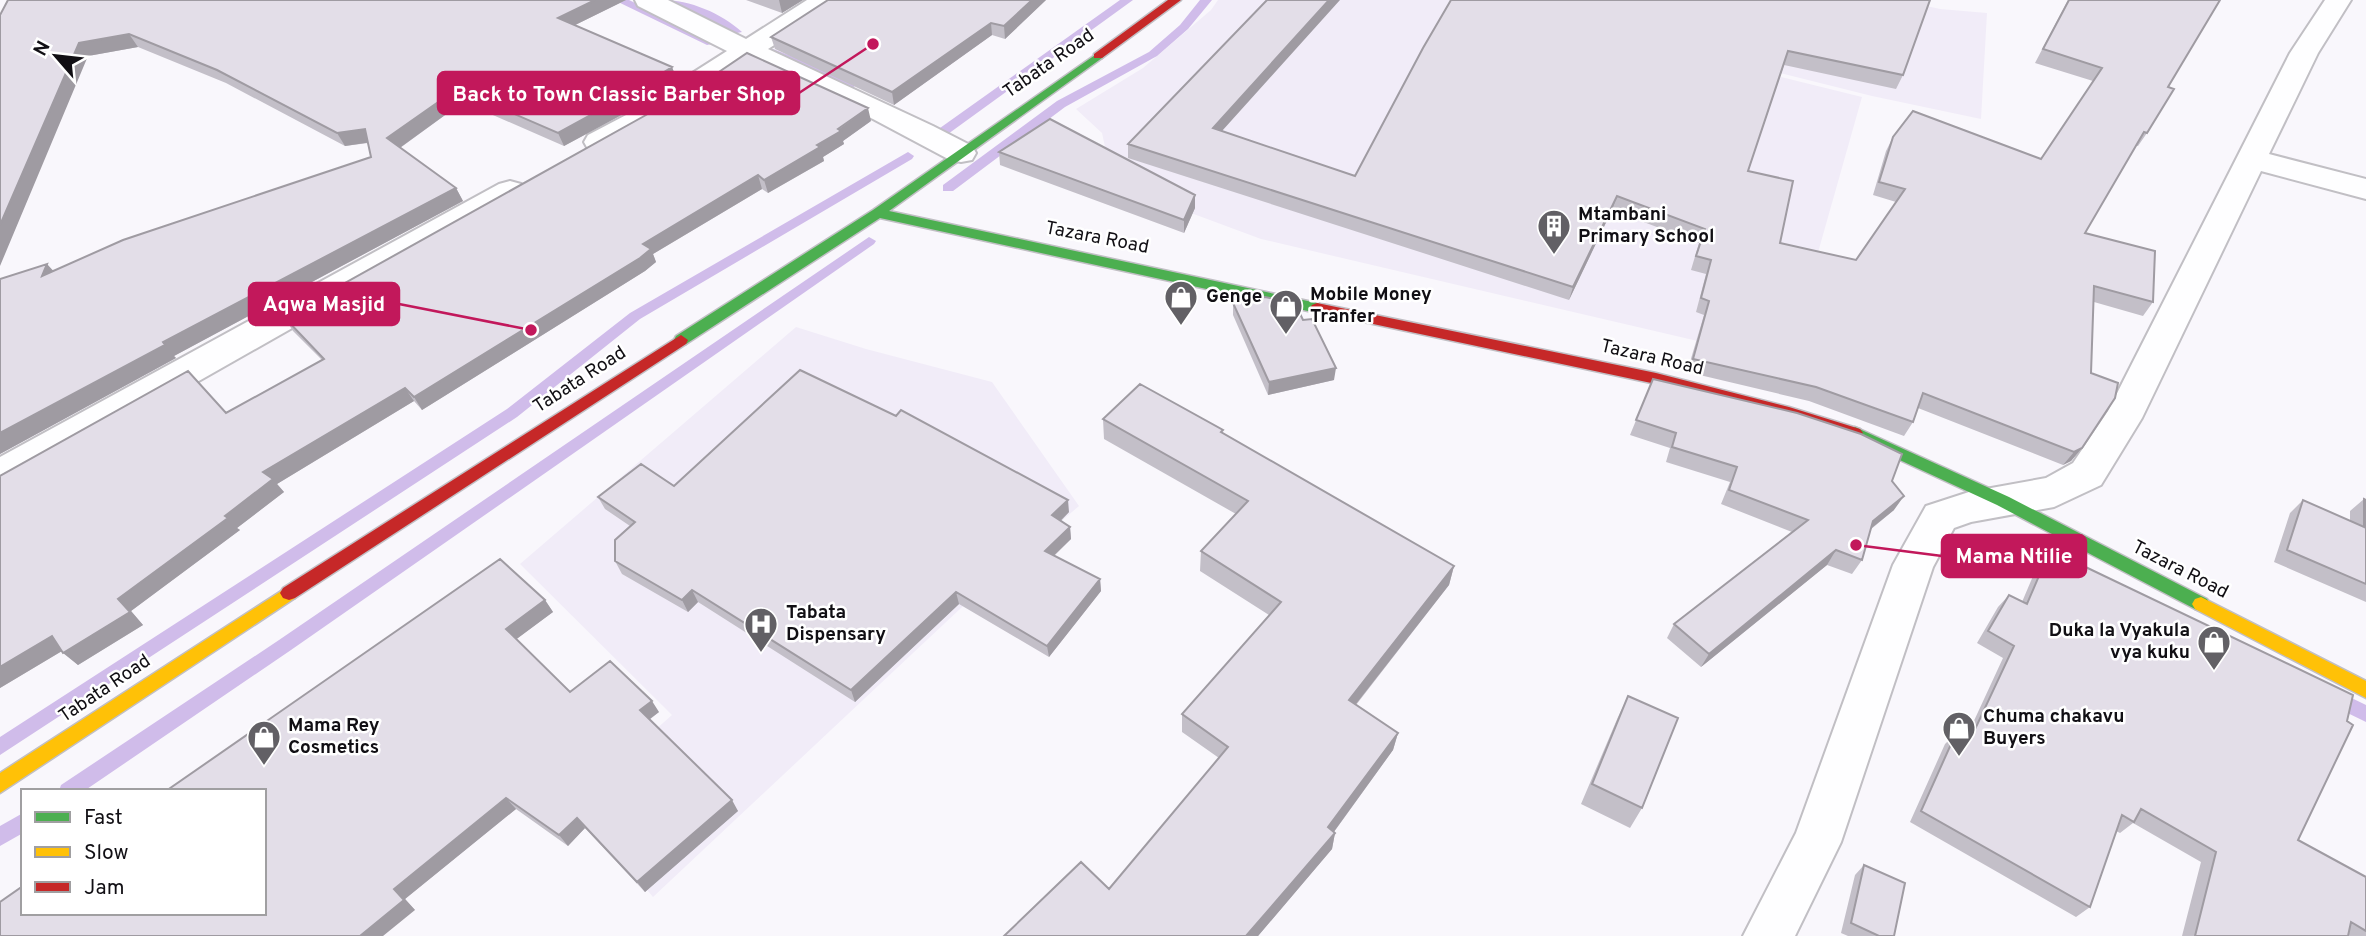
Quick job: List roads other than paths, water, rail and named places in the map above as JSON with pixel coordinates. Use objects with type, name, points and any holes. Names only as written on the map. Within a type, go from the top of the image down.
[{"type":"main road","name":"Tabata Road","points":[[0,784],[265,608],[878,213],[1175,0]]},
{"type":"main road","name":"Tazara Road","points":[[878,213],[1585,364],[1795,413],[1866,437],[2003,501],[2366,690]]},
{"type":"street","points":[[648,0],[689,24],[918,128],[961,153]]},
{"type":"street","points":[[0,475],[639,120],[826,0]]},
{"type":"street","points":[[1768,936],[1816,842],[1913,565],[1940,517],[1969,507],[2054,492],[2087,474],[2123,418],[2304,53],[2338,0]]},
{"type":"street","points":[[2253,159],[2366,190]]},
{"type":"waterway","points":[[620,0],[711,43]]},
{"type":"waterway","points":[[668,0],[694,8],[736,32]]},
{"type":"waterway","points":[[944,131],[1127,0]]},
{"type":"waterway","points":[[948,188],[1061,104],[1153,54],[1184,27],[1206,0]]},
{"type":"waterway","points":[[773,52],[852,84]]},
{"type":"waterway","points":[[0,747],[512,413],[635,316],[908,156]]},
{"type":"waterway","points":[[71,789],[285,645],[869,241]]},
{"type":"waterway","points":[[2333,697],[2366,714]]},
{"type":"waterway","points":[[0,837],[21,823]]},
{"type":"place","name":"Back to Town Classic Barber Shop","points":[[873,44]]},
{"type":"place","name":"Mtambani Primary School","points":[[1554,256]]},
{"type":"place","name":"Genge","points":[[1181,327]]},
{"type":"place","name":"Aqwa Masjid","points":[[531,330]]},
{"type":"place","name":"Mobile Money Tranfer","points":[[1286,336]]},
{"type":"place","name":"Mama Ntilie","points":[[1856,545]]},
{"type":"place","name":"Tabata Dispensary","points":[[761,654]]},
{"type":"place","name":"Duka la Vyakula vya kuku","points":[[2214,672]]},
{"type":"place","name":"Chuma chakavu Buyers","points":[[1959,758]]},
{"type":"place","name":"Mama Rey Cosmetics","points":[[264,767]]}]
